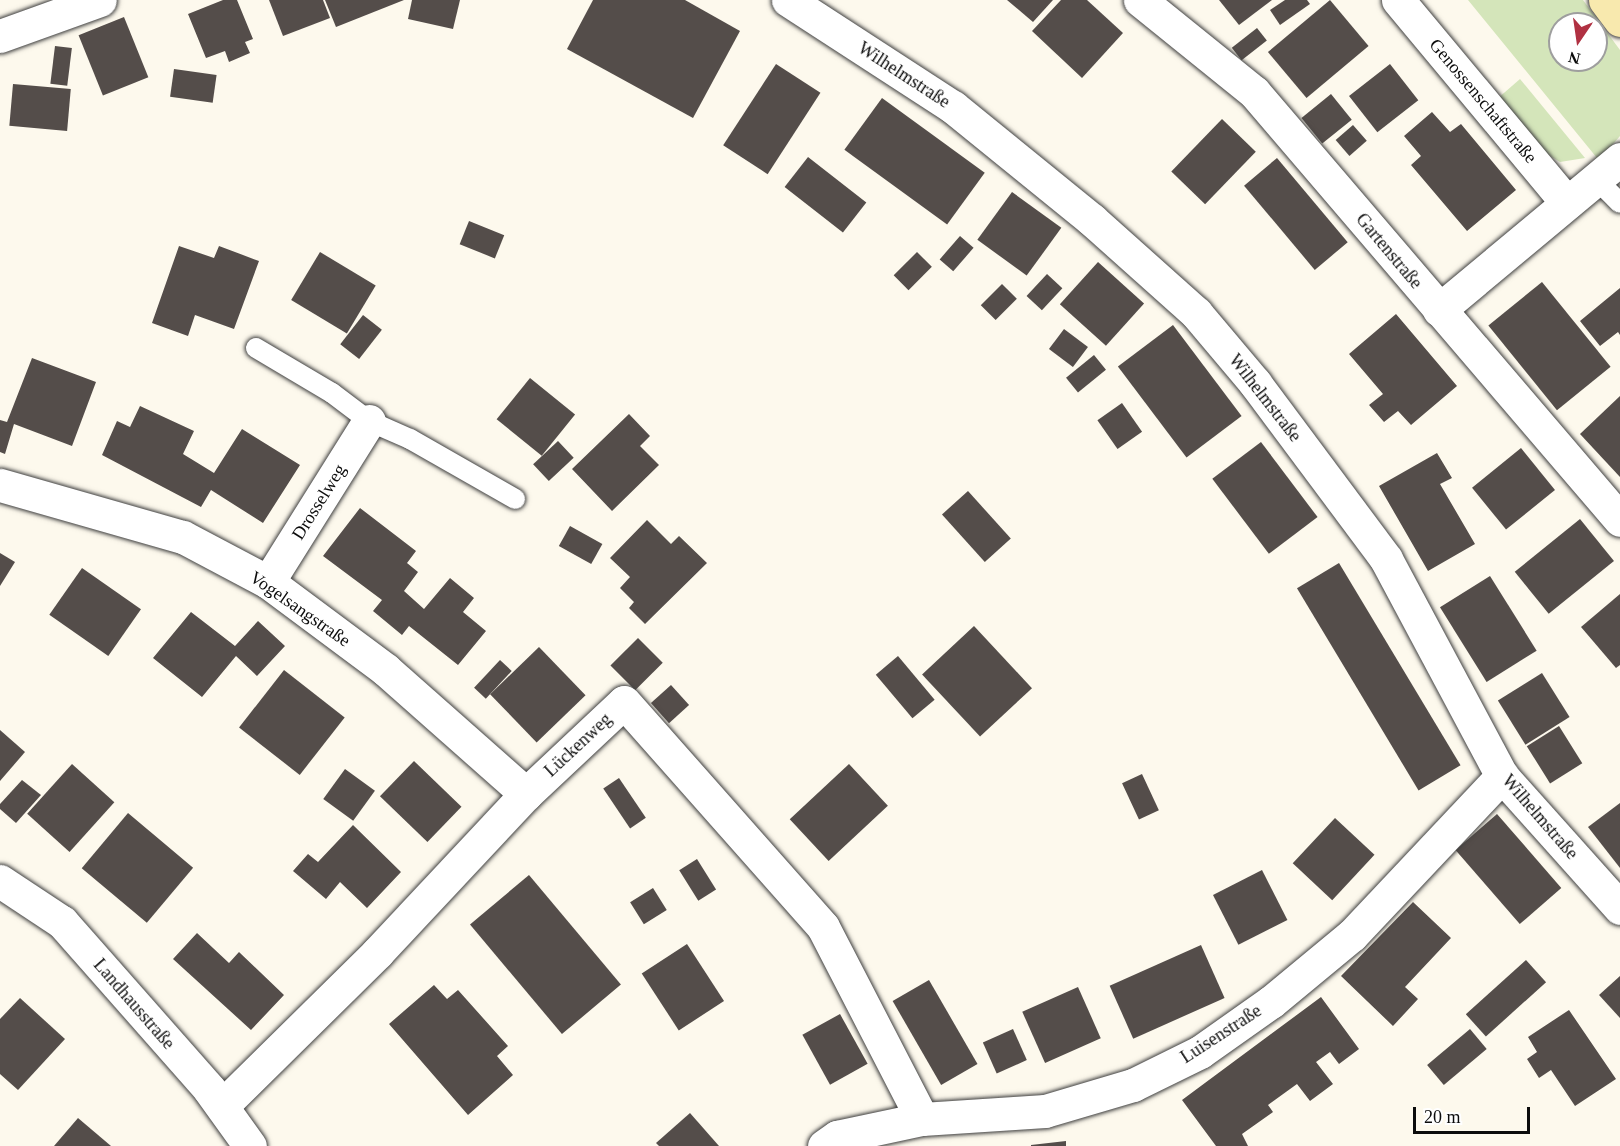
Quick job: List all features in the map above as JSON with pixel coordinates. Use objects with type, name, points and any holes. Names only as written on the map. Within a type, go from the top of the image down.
[{"type":"main road","points":[[1605,0],[1620,20]]},
{"type":"street","points":[[0,36],[100,0]]},
{"type":"street","name":"Wilhelmstraße","points":[[788,0],[953,107],[1092,220],[1196,313],[1255,383],[1386,560],[1502,776],[1620,908]]},
{"type":"street","name":"Gartenstraße","points":[[1140,0],[1254,92],[1620,520]]},
{"type":"street","name":"Genossenschaftstraße","points":[[1398,0],[1567,202]]},
{"type":"street","points":[[1439,310],[1607,169]]},
{"type":"street","name":"Drosselweg","points":[[268,582],[369,421]]},
{"type":"street","name":"Vogelsangstraße","points":[[0,485],[183,537],[268,582],[386,670],[526,794]]},
{"type":"street","name":"Lückenweg","points":[[222,1106],[378,952],[526,794],[624,702],[823,927],[922,1119]]},
{"type":"street","name":"Luisenstraße","points":[[824,1146],[837,1137],[922,1119],[1045,1111],[1133,1085],[1200,1052],[1271,1002],[1352,935],[1502,776]]},
{"type":"street","name":"Landhausstraße","points":[[0,882],[62,922],[222,1106],[250,1146]]},
{"type":"lane","points":[[1607,169],[1620,204]]},
{"type":"lane","points":[[256,348],[332,393],[369,421],[410,439],[515,499]]},
{"type":"green space","points":[[1468,0],[1583,0],[1592,12],[1548,12],[1548,72],[1608,72],[1608,34],[1620,50],[1620,136],[1607,151],[1597,158]]},
{"type":"green space","points":[[1520,79],[1585,158],[1560,162],[1545,153],[1497,99]]},
{"type":"building","points":[[223,0],[237,0],[253,39],[245,42],[250,53],[229,62],[225,51],[206,58],[188,14]]},
{"type":"building","points":[[269,0],[323,0],[330,18],[283,36]]},
{"type":"building","points":[[325,0],[404,0],[336,27]]},
{"type":"building","points":[[412,0],[460,0],[453,29],[408,19]]},
{"type":"building","points":[[593,0],[685,0],[740,31],[693,118],[567,49]]},
{"type":"building","points":[[1007,0],[1053,0],[1033,22]]},
{"type":"building","points":[[1061,0],[1087,0],[1123,33],[1082,78],[1032,31]]},
{"type":"building","points":[[1219,0],[1272,0],[1239,25]]},
{"type":"building","points":[[1285,0],[1307,0],[1310,4],[1280,25],[1270,10]]},
{"type":"building","points":[[1330,0],[1369,46],[1307,98],[1268,52]]},
{"type":"building","points":[[124,17],[148,77],[103,96],[79,35]]},
{"type":"building","points":[[1257,28],[1267,41],[1242,60],[1232,48]]},
{"type":"building","points":[[55,46],[72,48],[67,86],[50,84]]},
{"type":"building","points":[[776,64],[820,93],[768,174],[723,145]]},
{"type":"building","points":[[1390,64],[1418,100],[1377,132],[1349,96]]},
{"type":"building","points":[[174,69],[217,75],[213,103],[170,97]]},
{"type":"building","points":[[13,84],[71,89],[67,131],[9,126]]},
{"type":"building","points":[[1331,94],[1352,120],[1322,144],[1301,118]]},
{"type":"building","points":[[882,98],[985,173],[947,224],[844,150]]},
{"type":"building","points":[[1432,112],[1450,132],[1461,124],[1516,190],[1467,231],[1411,165],[1421,156],[1404,136]]},
{"type":"building","points":[[1222,119],[1256,152],[1205,204],[1171,172]]},
{"type":"building","points":[[1353,125],[1367,141],[1349,156],[1336,140]]},
{"type":"building","points":[[808,157],[866,203],[843,233],[785,187]]},
{"type":"building","points":[[1277,158],[1348,242],[1315,270],[1244,186]]},
{"type":"building","points":[[1012,192],[1061,228],[1027,276],[977,240]]},
{"type":"building","points":[[469,221],[504,235],[495,258],[460,244]]},
{"type":"building","points":[[960,236],[974,248],[953,271],[940,259]]},
{"type":"building","points":[[179,246],[214,258],[219,246],[259,261],[234,329],[195,315],[188,336],[152,323]]},
{"type":"building","points":[[320,252],[376,285],[347,333],[291,300]]},
{"type":"building","points":[[917,252],[932,267],[909,290],[894,275]]},
{"type":"building","points":[[1098,262],[1144,303],[1106,346],[1060,304]]},
{"type":"building","points":[[1047,274],[1062,288],[1042,310],[1027,296]]},
{"type":"building","points":[[1542,282],[1611,367],[1557,410],[1488,325]]},
{"type":"building","points":[[1002,284],[1017,299],[996,320],[981,305]]},
{"type":"building","points":[[1620,288],[1620,335],[1618,332],[1600,346],[1580,321]]},
{"type":"building","points":[[1396,314],[1457,386],[1411,425],[1398,411],[1384,422],[1369,405],[1383,394],[1349,354]]},
{"type":"building","points":[[363,315],[382,330],[359,359],[340,344]]},
{"type":"building","points":[[1173,325],[1242,416],[1187,458],[1118,367]]},
{"type":"building","points":[[1064,329],[1088,347],[1073,367],[1049,349]]},
{"type":"building","points":[[1094,355],[1106,370],[1078,392],[1066,378]]},
{"type":"building","points":[[32,358],[96,382],[72,446],[14,424],[5,454],[0,452],[0,420],[7,422]]},
{"type":"building","points":[[530,378],[575,415],[542,456],[497,419]]},
{"type":"building","points":[[1620,396],[1620,477],[1580,434]]},
{"type":"building","points":[[1122,403],[1142,432],[1118,449],[1097,420]]},
{"type":"building","points":[[140,406],[194,431],[183,454],[214,473],[242,429],[300,465],[263,523],[211,490],[201,507],[102,455],[117,421],[130,427]]},
{"type":"building","points":[[629,414],[650,436],[640,446],[659,465],[612,511],[572,469]]},
{"type":"building","points":[[558,441],[574,458],[549,481],[533,464]]},
{"type":"building","points":[[1261,442],[1318,517],[1269,554],[1212,479]]},
{"type":"building","points":[[1521,448],[1555,490],[1506,530],[1472,488]]},
{"type":"building","points":[[1437,453],[1452,478],[1440,484],[1475,544],[1428,571],[1379,486]]},
{"type":"building","points":[[968,491],[1011,539],[985,562],[942,514]]},
{"type":"building","points":[[360,508],[416,551],[407,563],[418,572],[404,591],[424,609],[450,578],[474,598],[463,612],[486,631],[458,665],[409,626],[402,635],[373,611],[382,600],[323,556]]},
{"type":"building","points":[[1580,519],[1614,561],[1549,614],[1515,572]]},
{"type":"building","points":[[647,520],[671,544],[679,536],[707,563],[645,624],[629,608],[634,602],[620,588],[630,577],[610,558]]},
{"type":"building","points":[[570,526],[602,544],[591,564],[559,546]]},
{"type":"building","points":[[0,553],[15,562],[0,586]]},
{"type":"building","points":[[1339,563],[1461,765],[1419,791],[1297,588]]},
{"type":"building","points":[[82,568],[141,609],[108,656],[49,615]]},
{"type":"building","points":[[1490,576],[1537,651],[1487,682],[1440,607]]},
{"type":"building","points":[[1620,594],[1620,665],[1616,668],[1581,627]]},
{"type":"building","points":[[191,612],[235,646],[258,621],[285,646],[257,676],[236,656],[202,697],[153,658]]},
{"type":"building","points":[[974,626],[1032,688],[980,737],[922,674]]},
{"type":"building","points":[[638,638],[663,663],[635,690],[610,666]]},
{"type":"building","points":[[539,647],[586,695],[537,742],[490,694]]},
{"type":"building","points":[[898,656],[935,700],[912,718],[876,675]]},
{"type":"building","points":[[500,660],[512,671],[486,699],[474,688]]},
{"type":"building","points":[[284,670],[345,717],[300,775],[239,728]]},
{"type":"building","points":[[1542,673],[1570,717],[1525,745],[1498,701]]},
{"type":"building","points":[[671,685],[689,705],[669,723],[651,703]]},
{"type":"building","points":[[1559,726],[1582,763],[1550,783],[1527,746]]},
{"type":"building","points":[[0,730],[25,752],[0,781]]},
{"type":"building","points":[[414,761],[461,807],[427,842],[380,796]]},
{"type":"building","points":[[72,764],[114,802],[70,852],[27,814]]},
{"type":"building","points":[[849,764],[888,806],[829,861],[790,819]]},
{"type":"building","points":[[345,769],[375,791],[353,821],[323,799]]},
{"type":"building","points":[[1142,774],[1159,810],[1139,820],[1122,783]]},
{"type":"building","points":[[619,778],[646,818],[630,828],[603,789]]},
{"type":"building","points":[[22,780],[41,795],[16,823],[0,809],[0,804]]},
{"type":"building","points":[[1620,803],[1620,868],[1588,827]]},
{"type":"building","points":[[128,813],[193,868],[147,923],[82,868]]},
{"type":"building","points":[[1497,814],[1561,888],[1520,924],[1455,850]]},
{"type":"building","points":[[1335,818],[1374,855],[1332,900],[1293,863]]},
{"type":"building","points":[[353,825],[401,872],[367,908],[340,882],[326,899],[293,871],[308,854],[318,862]]},
{"type":"building","points":[[697,859],[716,890],[698,901],[679,870]]},
{"type":"building","points":[[1262,870],[1287,920],[1238,945],[1213,895]]},
{"type":"building","points":[[529,875],[621,985],[562,1034],[470,924]]},
{"type":"building","points":[[653,888],[667,910],[644,924],[630,902]]},
{"type":"building","points":[[1413,902],[1451,938],[1405,987],[1418,999],[1393,1026],[1341,976]]},
{"type":"building","points":[[197,933],[229,963],[239,952],[284,995],[251,1030],[173,959]]},
{"type":"building","points":[[687,944],[724,1001],[679,1030],[642,973]]},
{"type":"building","points":[[1201,945],[1225,998],[1133,1039],[1110,986]]},
{"type":"building","points":[[1526,960],[1546,982],[1486,1036],[1466,1014]]},
{"type":"building","points":[[1620,976],[1620,1018],[1599,995]]},
{"type":"building","points":[[929,980],[978,1064],[941,1085],[893,1001]]},
{"type":"building","points":[[434,985],[447,999],[458,990],[508,1046],[497,1056],[513,1075],[468,1115],[389,1024]]},
{"type":"building","points":[[1078,987],[1101,1038],[1045,1063],[1022,1012]]},
{"type":"building","points":[[1321,997],[1359,1049],[1339,1064],[1330,1052],[1316,1062],[1333,1084],[1310,1101],[1297,1084],[1268,1105],[1273,1112],[1242,1134],[1248,1146],[1216,1146],[1182,1100]]},
{"type":"building","points":[[20,998],[65,1039],[18,1090],[0,1074],[0,1019]]},
{"type":"building","points":[[1569,1010],[1616,1079],[1575,1106],[1551,1070],[1539,1078],[1527,1059],[1537,1052],[1528,1037]]},
{"type":"building","points":[[840,1014],[868,1064],[830,1085],[802,1035]]},
{"type":"building","points":[[1013,1029],[1027,1060],[997,1073],[983,1042]]},
{"type":"building","points":[[1470,1029],[1487,1049],[1444,1085],[1427,1065]]},
{"type":"building","points":[[690,1113],[719,1146],[659,1146],[656,1143]]},
{"type":"building","points":[[78,1118],[111,1146],[54,1146]]},
{"type":"building","points":[[1066,1141],[1066,1146],[1031,1146],[1031,1145]]}]
